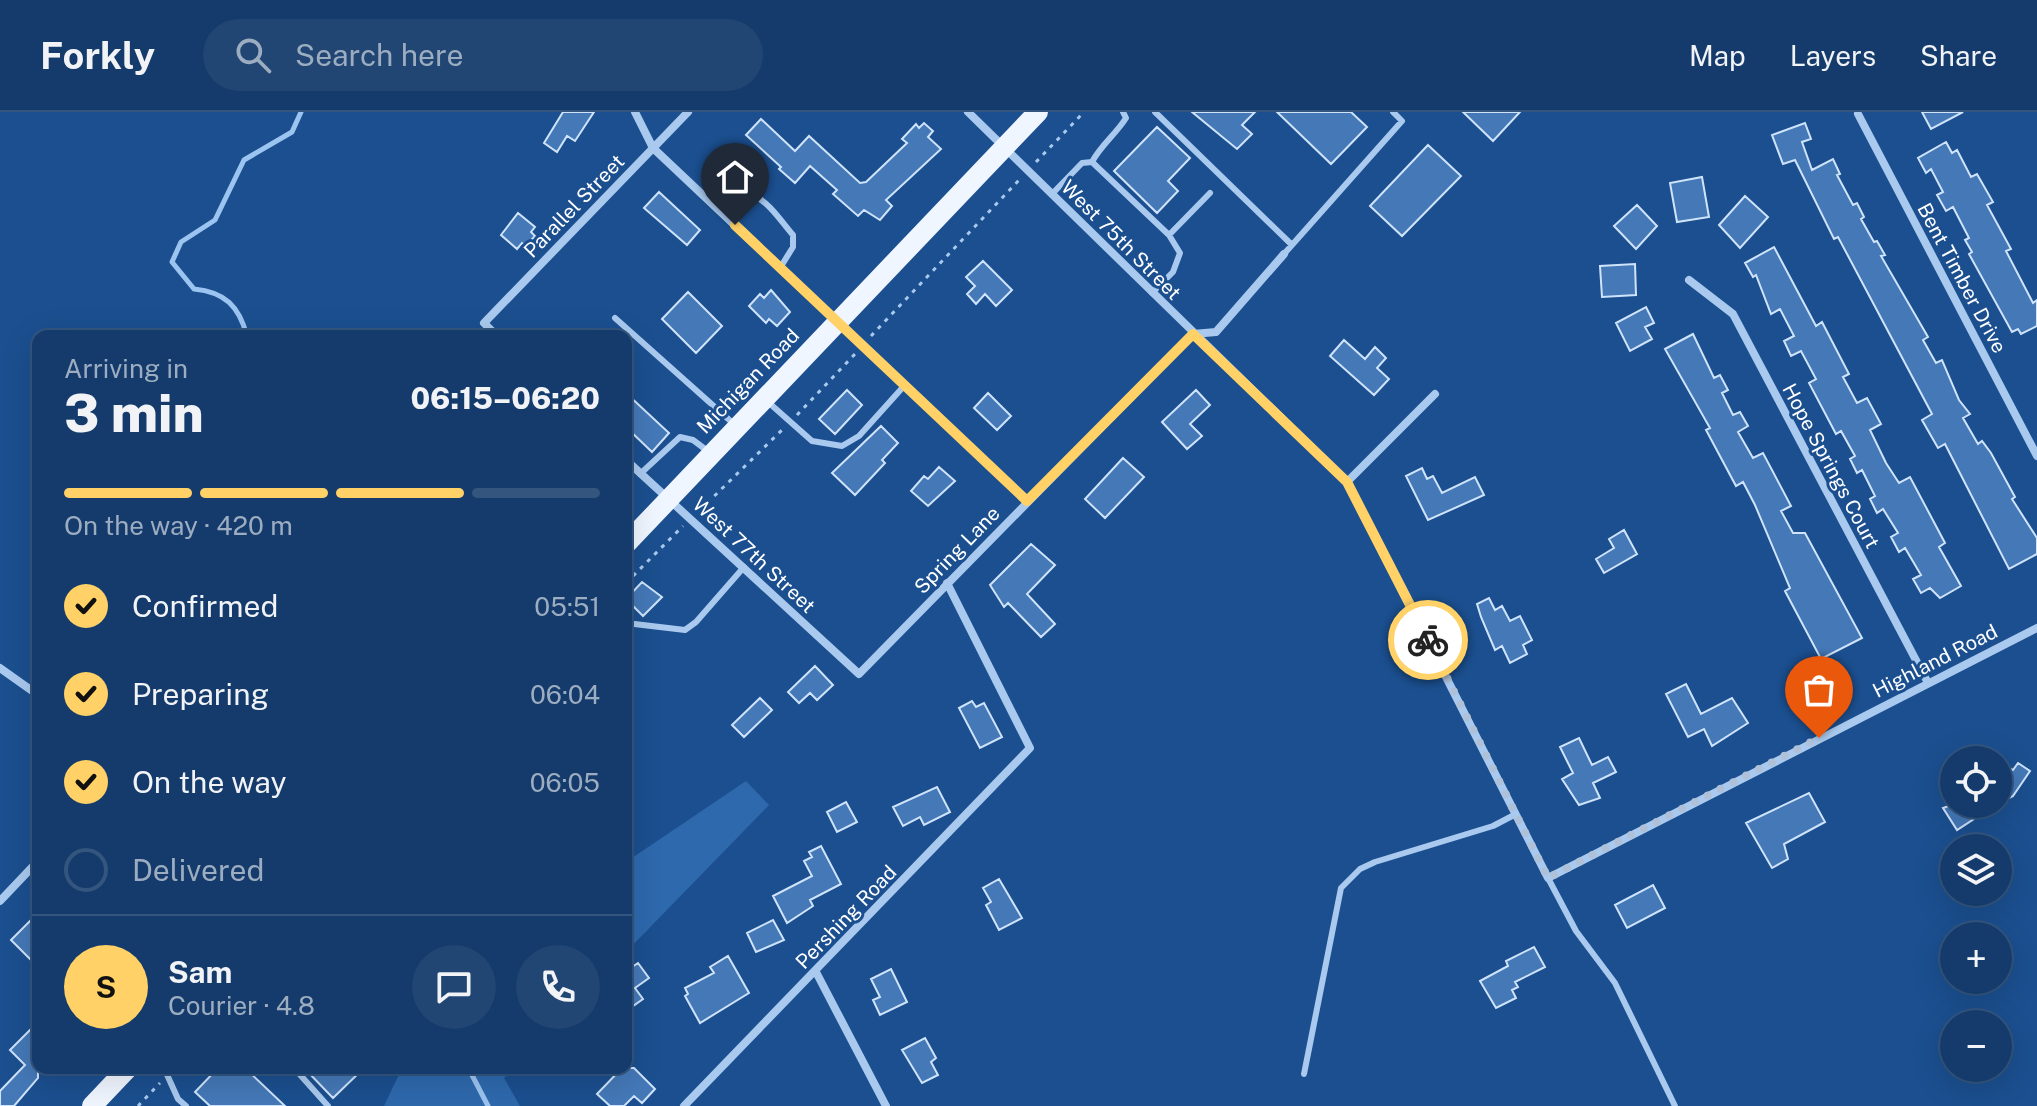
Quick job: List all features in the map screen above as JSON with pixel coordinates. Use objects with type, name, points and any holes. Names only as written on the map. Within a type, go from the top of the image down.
[{"type":"main road","name":"Michigan Road","points":[[632,538],[1038,112]]},
{"type":"main road","points":[[92,1106],[122,1074]]},
{"type":"street","points":[[635,112],[653,148],[1027,501]]},
{"type":"street","name":"Parallel Street","points":[[491,330],[484,323],[688,112]]},
{"type":"street","name":"West 75th Street","points":[[968,112],[1347,482],[1548,878]]},
{"type":"street","name":"Bent Timber Drive","points":[[1858,114],[2037,456]]},
{"type":"street","name":"Spring Lane","points":[[859,674],[1193,334],[1216,332],[1284,254]]},
{"type":"street","name":"Hope Springs Court","points":[[1689,280],[1733,314],[1927,681]]},
{"type":"street","points":[[1347,482],[1435,394]]},
{"type":"street","points":[[2027,438],[2037,433]]},
{"type":"street","name":"West 77th Street","points":[[632,466],[859,674]]},
{"type":"street","name":"Pershing Road","points":[[684,1106],[1030,748],[947,583]]},
{"type":"street","name":"Highland Road","points":[[1548,878],[1927,681],[2037,628]]},
{"type":"street","points":[[0,668],[32,691]]},
{"type":"street","points":[[0,901],[32,867]]},
{"type":"street","points":[[816,972],[886,1106]]},
{"type":"lane","points":[[1092,162],[1100,147],[1126,118],[1123,112]]},
{"type":"lane","points":[[1155,112],[1292,245]]},
{"type":"lane","points":[[1284,254],[1402,121],[1393,112]]},
{"type":"lane","points":[[1052,194],[1082,163],[1092,162],[1169,235],[1180,253],[1179,261],[1152,293]]},
{"type":"lane","points":[[712,203],[735,191],[752,192],[774,213],[793,235],[793,247],[780,268]]},
{"type":"lane","points":[[1169,235],[1210,193]]},
{"type":"lane","points":[[615,318],[629,330]]},
{"type":"lane","points":[[632,333],[738,427]]},
{"type":"lane","points":[[765,399],[806,437],[842,446],[859,436],[904,386]]},
{"type":"lane","points":[[640,474],[680,437],[693,440],[711,455]]},
{"type":"lane","points":[[632,624],[685,630],[744,567]]},
{"type":"lane","points":[[1304,1074],[1341,888],[1360,869],[1375,862],[1493,826],[1516,814]]},
{"type":"lane","points":[[1548,878],[1576,931],[1615,983],[1675,1106]]},
{"type":"lane","points":[[168,1074],[182,1105]]},
{"type":"lane","points":[[299,1074],[328,1106]]},
{"type":"path","points":[[138,1106],[165,1074]]},
{"type":"shaded area","points":[[746,781],[769,805],[632,946],[632,858]]},
{"type":"shaded area","points":[[399,1074],[508,1074],[504,1078],[520,1106],[384,1106]]},
{"type":"building","points":[[563,112],[594,112],[575,141],[567,136],[557,152],[544,143]]},
{"type":"building","points":[[1192,112],[1255,112],[1242,125],[1252,134],[1237,149]]},
{"type":"building","points":[[1277,112],[1351,112],[1367,127],[1331,164]]},
{"type":"building","points":[[1463,112],[1520,112],[1493,141]]},
{"type":"building","points":[[1922,112],[1963,112],[1931,129]]},
{"type":"building","points":[[761,119],[795,151],[809,136],[860,183],[866,182],[907,143],[902,139],[916,124],[919,128],[924,123],[933,131],[928,137],[941,149],[886,200],[892,206],[880,220],[864,210],[858,216],[833,194],[837,190],[810,166],[795,183],[746,135]]},
{"type":"building","points":[[1805,123],[1811,139],[1802,142],[1812,170],[1833,159],[1840,174],[1837,175],[1853,205],[1857,203],[1864,217],[1861,219],[1885,255],[1881,256],[1928,337],[1923,340],[1936,363],[1942,360],[1959,400],[1970,414],[1963,418],[1978,444],[1982,441],[1991,453],[2015,497],[2012,499],[2037,538],[2037,554],[2009,569],[1945,444],[1938,448],[1922,420],[1932,414],[1838,237],[1834,239],[1795,160],[1783,164],[1772,135]]},
{"type":"building","points":[[1157,127],[1190,158],[1168,181],[1178,191],[1157,213],[1114,171]]},
{"type":"building","points":[[1946,142],[1952,153],[1957,150],[1971,177],[1977,174],[1993,202],[1987,205],[2011,249],[2006,251],[2033,303],[2037,300],[2037,326],[2021,334],[2018,329],[2012,332],[1969,254],[1972,252],[1965,240],[1969,238],[1953,207],[1946,211],[1937,195],[1943,192],[1931,169],[1926,173],[1918,158]]},
{"type":"building","points":[[1428,145],[1461,176],[1402,236],[1370,206]]},
{"type":"building","points":[[1702,177],[1709,217],[1677,222],[1670,183]]},
{"type":"building","points":[[659,192],[700,230],[687,245],[644,208]]},
{"type":"building","points":[[1745,196],[1768,217],[1740,248],[1719,225]]},
{"type":"building","points":[[1637,205],[1657,226],[1636,249],[1614,226]]},
{"type":"building","points":[[518,213],[535,227],[531,232],[535,236],[526,246],[522,243],[517,249],[501,235]]},
{"type":"building","points":[[1774,247],[1816,326],[1822,322],[1849,374],[1843,377],[1857,403],[1867,398],[1881,424],[1870,430],[1886,463],[1899,483],[1910,477],[1945,543],[1939,547],[1961,586],[1940,598],[1930,588],[1921,593],[1913,579],[1921,575],[1905,548],[1899,552],[1891,537],[1898,533],[1883,509],[1877,513],[1870,499],[1875,496],[1862,470],[1857,473],[1850,459],[1855,456],[1841,431],[1836,434],[1809,383],[1816,379],[1801,351],[1791,356],[1784,341],[1794,336],[1780,309],[1771,314],[1756,275],[1753,277],[1745,263]]},
{"type":"building","points":[[983,261],[1012,290],[996,306],[985,294],[976,304],[967,294],[975,286],[966,277]]},
{"type":"building","points":[[1635,264],[1636,295],[1602,297],[1600,266]]},
{"type":"building","points":[[771,290],[790,312],[777,326],[769,319],[766,323],[749,306],[760,294],[764,298]]},
{"type":"building","points":[[688,292],[722,326],[696,353],[662,319]]},
{"type":"building","points":[[1646,307],[1654,323],[1645,327],[1652,339],[1630,351],[1616,323]]},
{"type":"building","points":[[1693,334],[1714,378],[1720,375],[1728,390],[1722,393],[1733,415],[1740,412],[1748,426],[1738,432],[1753,458],[1763,453],[1791,506],[1781,511],[1793,533],[1805,533],[1862,638],[1821,659],[1785,591],[1790,588],[1755,505],[1743,482],[1736,486],[1706,430],[1710,428],[1665,349]]},
{"type":"building","points":[[1344,340],[1365,359],[1375,347],[1386,358],[1377,368],[1389,379],[1374,395],[1330,356]]},
{"type":"building","points":[[847,390],[862,405],[835,434],[819,419]]},
{"type":"building","points":[[1196,390],[1210,405],[1190,424],[1202,436],[1187,449],[1162,422]]},
{"type":"building","points":[[988,393],[1011,416],[997,430],[974,408]]},
{"type":"building","points":[[632,399],[669,433],[652,452],[632,433]]},
{"type":"building","points":[[881,426],[898,443],[882,460],[885,463],[855,495],[832,473]]},
{"type":"building","points":[[1123,458],[1144,477],[1105,518],[1085,499]]},
{"type":"building","points":[[939,467],[955,481],[928,506],[911,491],[924,476],[928,479]]},
{"type":"building","points":[[1422,468],[1427,479],[1433,476],[1442,493],[1475,477],[1484,495],[1428,520],[1406,476]]},
{"type":"building","points":[[1624,530],[1637,554],[1604,573],[1596,559],[1614,548],[1609,539]]},
{"type":"building","points":[[1031,544],[1055,565],[1027,594],[1055,624],[1041,637],[1008,603],[1004,607],[990,585]]},
{"type":"building","points":[[642,582],[662,597],[643,616],[632,605],[632,593]]},
{"type":"building","points":[[1489,598],[1495,610],[1502,606],[1510,621],[1520,616],[1532,640],[1523,645],[1527,654],[1510,663],[1502,646],[1495,650],[1481,617],[1477,604]]},
{"type":"building","points":[[815,666],[833,685],[817,700],[810,693],[799,703],[788,692]]},
{"type":"building","points":[[1686,684],[1701,714],[1732,698],[1748,723],[1712,746],[1704,729],[1688,737],[1666,694]]},
{"type":"building","points":[[760,698],[772,710],[744,737],[732,725]]},
{"type":"building","points":[[972,701],[976,707],[984,703],[1002,737],[980,748],[959,708]]},
{"type":"building","points":[[1579,738],[1592,765],[1608,757],[1616,772],[1593,783],[1600,798],[1579,805],[1562,779],[1573,773],[1560,747]]},
{"type":"building","points":[[2018,763],[2030,771],[2012,797],[2012,769]]},
{"type":"building","points":[[937,787],[950,812],[924,825],[920,817],[903,826],[893,807]]},
{"type":"building","points":[[1809,793],[1825,822],[1784,844],[1788,859],[1772,868],[1746,823]]},
{"type":"building","points":[[846,802],[857,822],[837,832],[827,812]]},
{"type":"building","points":[[1949,818],[1975,818],[1957,830]]},
{"type":"building","points":[[821,846],[841,884],[810,900],[813,906],[787,923],[773,896],[812,876],[804,861],[812,857],[809,852]]},
{"type":"building","points":[[999,879],[1022,918],[999,930],[986,905],[991,902],[983,888]]},
{"type":"building","points":[[1653,885],[1665,908],[1627,928],[1615,905]]},
{"type":"building","points":[[32,919],[32,961],[11,940]]},
{"type":"building","points":[[773,920],[784,940],[756,952],[747,933]]},
{"type":"building","points":[[1534,947],[1545,967],[1515,982],[1518,987],[1512,990],[1516,998],[1496,1008],[1480,981],[1508,966],[1506,961]]},
{"type":"building","points":[[728,956],[749,993],[700,1023],[685,996],[688,994],[685,988],[714,973],[710,967]]},
{"type":"building","points":[[638,963],[649,978],[635,988],[643,999],[632,1007],[632,967]]},
{"type":"building","points":[[891,969],[907,1002],[880,1015],[873,1000],[880,997],[871,979]]},
{"type":"building","points":[[32,1028],[32,1074],[38,1074],[38,1078],[14,1106],[0,1106],[0,1091],[25,1065],[10,1050]]},
{"type":"building","points":[[925,1038],[936,1058],[931,1062],[938,1075],[922,1083],[902,1050]]},
{"type":"building","points":[[632,1068],[655,1089],[642,1103],[634,1096],[624,1106],[610,1106],[597,1094],[616,1074],[632,1074]]},
{"type":"building","points":[[212,1074],[251,1074],[285,1106],[210,1106],[195,1092]]},
{"type":"building","points":[[310,1074],[358,1074],[333,1098]]},
{"type":"waterway","points":[[245,330],[240,316],[229,302],[214,293],[194,289],[172,262],[181,242],[215,220],[244,160],[292,132],[301,112]]},
{"type":"waterway","points":[[473,1074],[488,1106]]},
{"type":"way so far","points":[[1428,640],[1548,878],[1819,738]]},
{"type":"route","points":[[735,225],[1027,501],[1193,334],[1347,482],[1428,640]]}]
